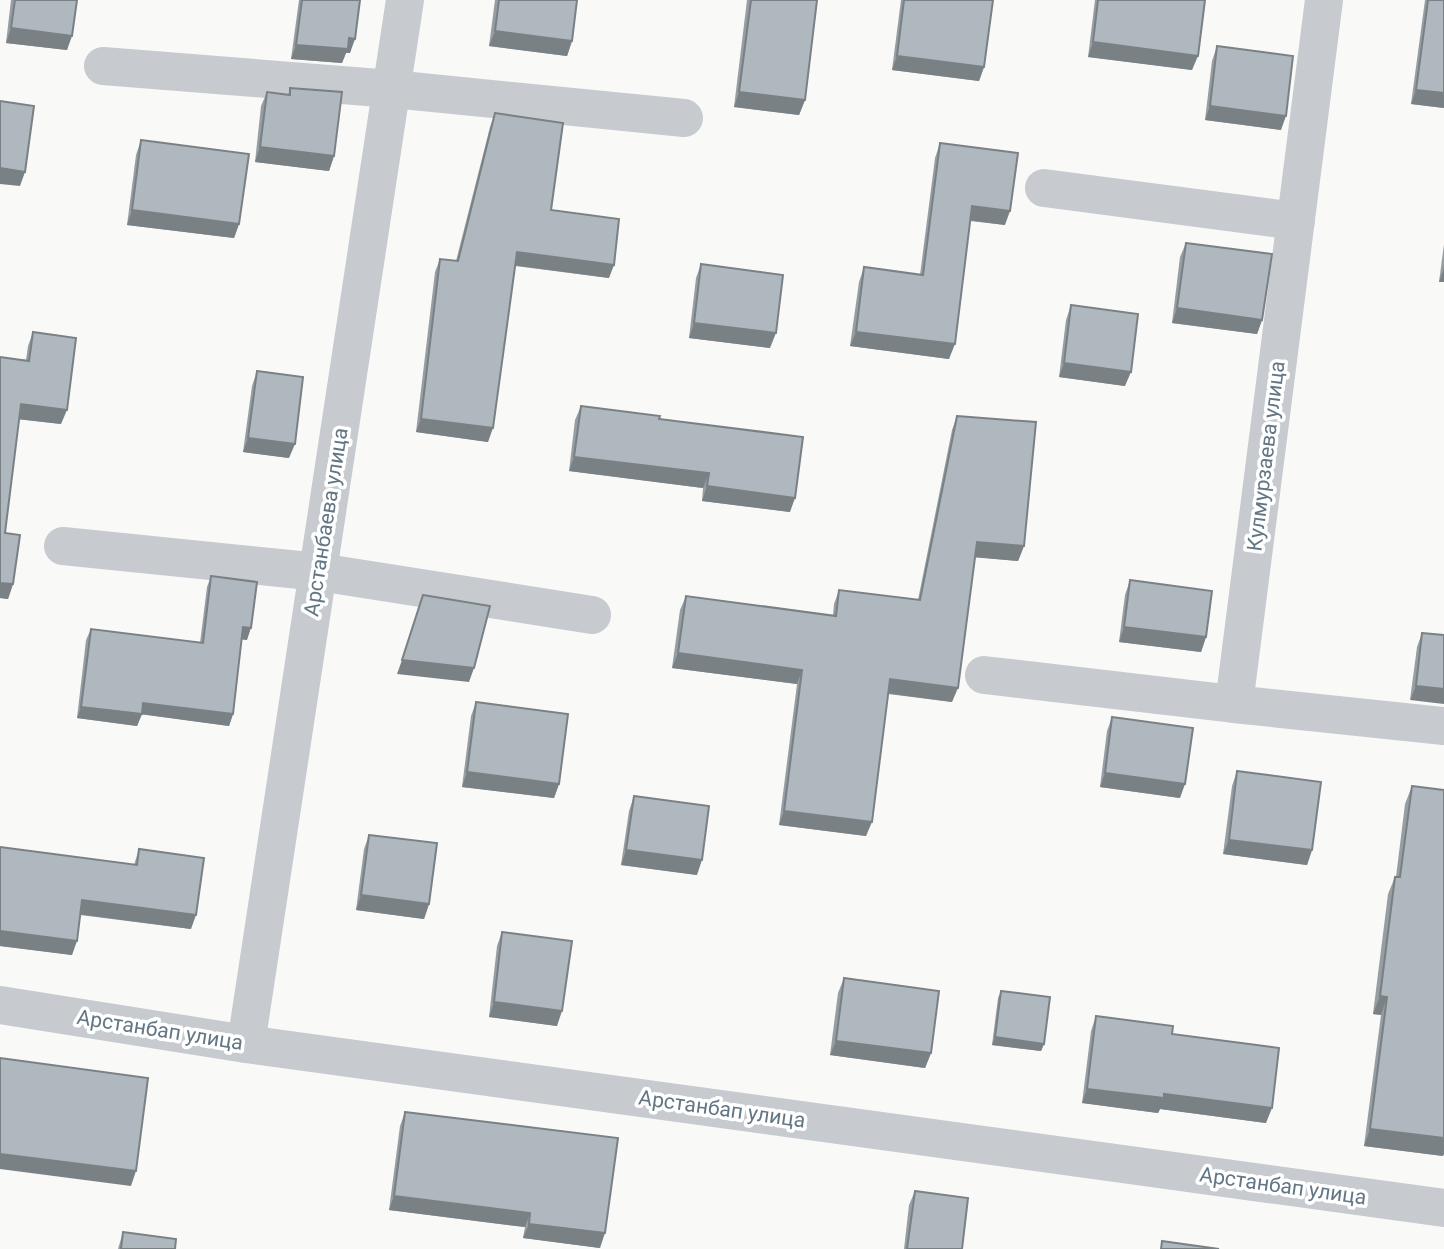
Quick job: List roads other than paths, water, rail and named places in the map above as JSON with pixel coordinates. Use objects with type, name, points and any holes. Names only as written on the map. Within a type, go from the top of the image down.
[{"type":"street","name":"Арстанбаева улица","points":[[246,1044],[405,0]]},
{"type":"street","name":"Кулмурзаева улица","points":[[1234,704],[1324,0]]},
{"type":"street","points":[[103,66],[391,89],[684,118]]},
{"type":"street","points":[[1044,188],[1296,221]]},
{"type":"street","points":[[63,546],[319,572],[592,615]]},
{"type":"street","points":[[984,675],[1444,726]]},
{"type":"street","name":"Арстанбап улица","points":[[0,1005],[246,1044],[1444,1208]]}]
